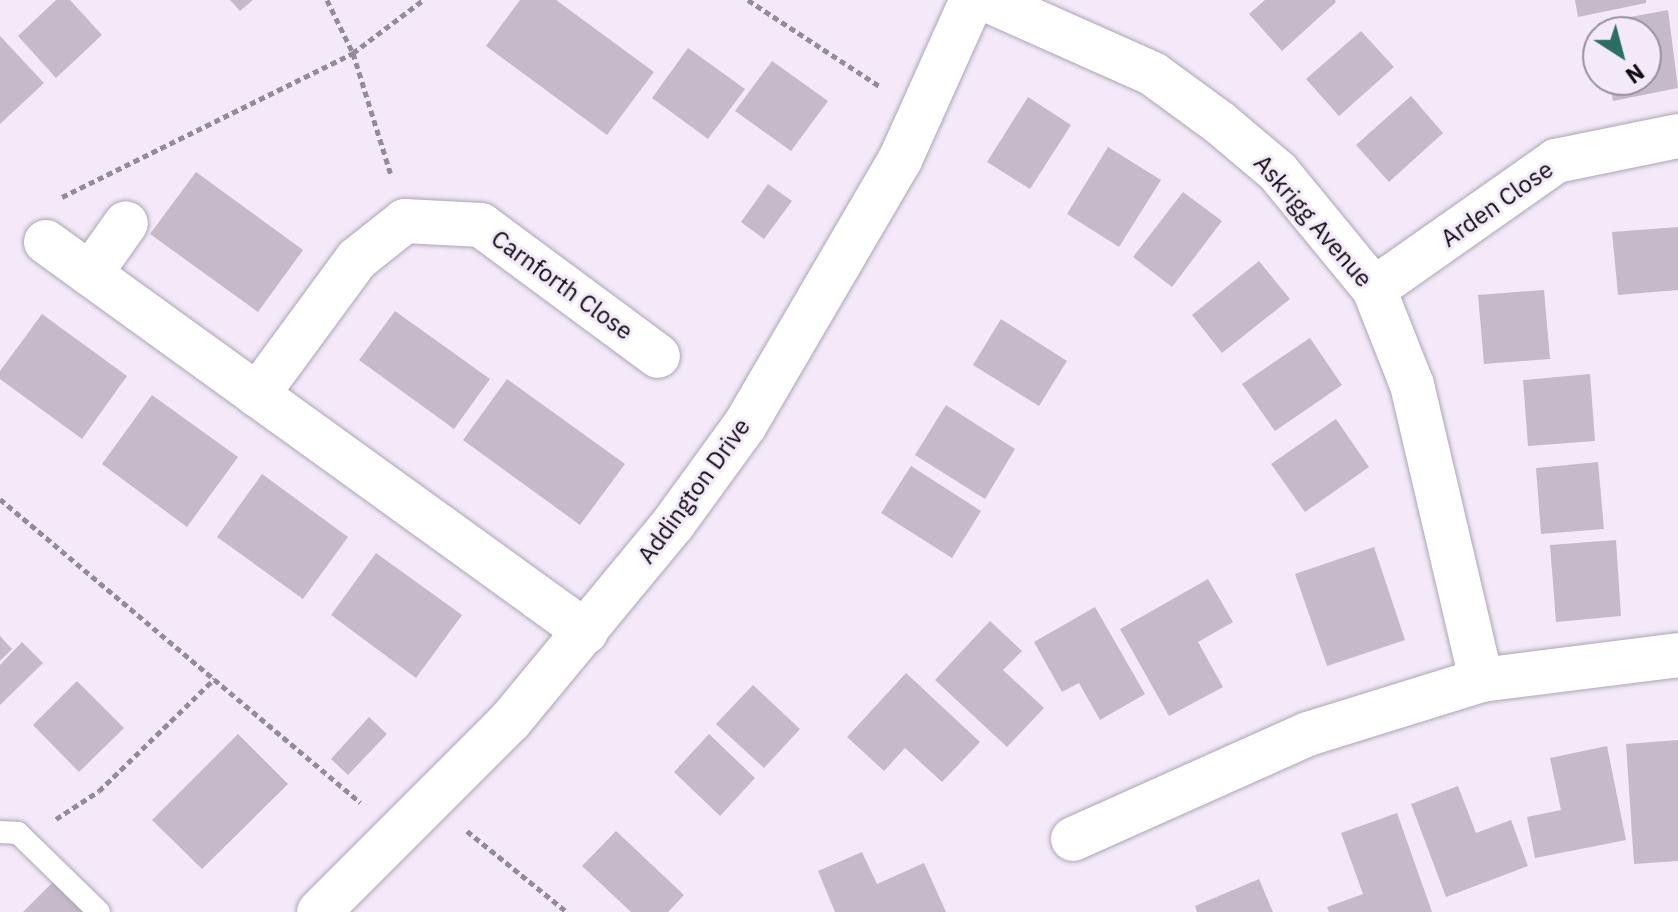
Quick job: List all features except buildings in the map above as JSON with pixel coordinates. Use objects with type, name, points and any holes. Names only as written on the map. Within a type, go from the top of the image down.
[{"type":"street","name":"Addington Drive","points":[[319,912],[432,803],[586,632],[745,425],[809,320],[922,114],[972,0]]},
{"type":"street","name":"Askrigg Avenue","points":[[987,0],[1153,74],[1220,123],[1278,172],[1374,289],[1412,385],[1481,680]]},
{"type":"street","name":"Arden Close","points":[[1374,289],[1556,161],[1678,136]]},
{"type":"street","name":"Carnforth Close","points":[[405,221],[481,225],[658,356]]},
{"type":"street","points":[[257,395],[357,259],[405,221]]},
{"type":"street","points":[[48,222],[90,274],[586,632]]},
{"type":"street","points":[[90,274],[126,223]]},
{"type":"street","points":[[1073,839],[1308,734],[1481,680],[1678,655]]},
{"type":"lane","points":[[9,833],[99,912]]},
{"type":"path","points":[[327,0],[353,53],[405,221]]},
{"type":"path","points":[[48,222],[353,53],[423,0]]},
{"type":"path","points":[[748,0],[922,114]]},
{"type":"path","points":[[0,499],[398,834]]},
{"type":"path","points":[[9,833],[66,815],[99,791],[214,679]]},
{"type":"path","points":[[432,803],[567,912]]}]
